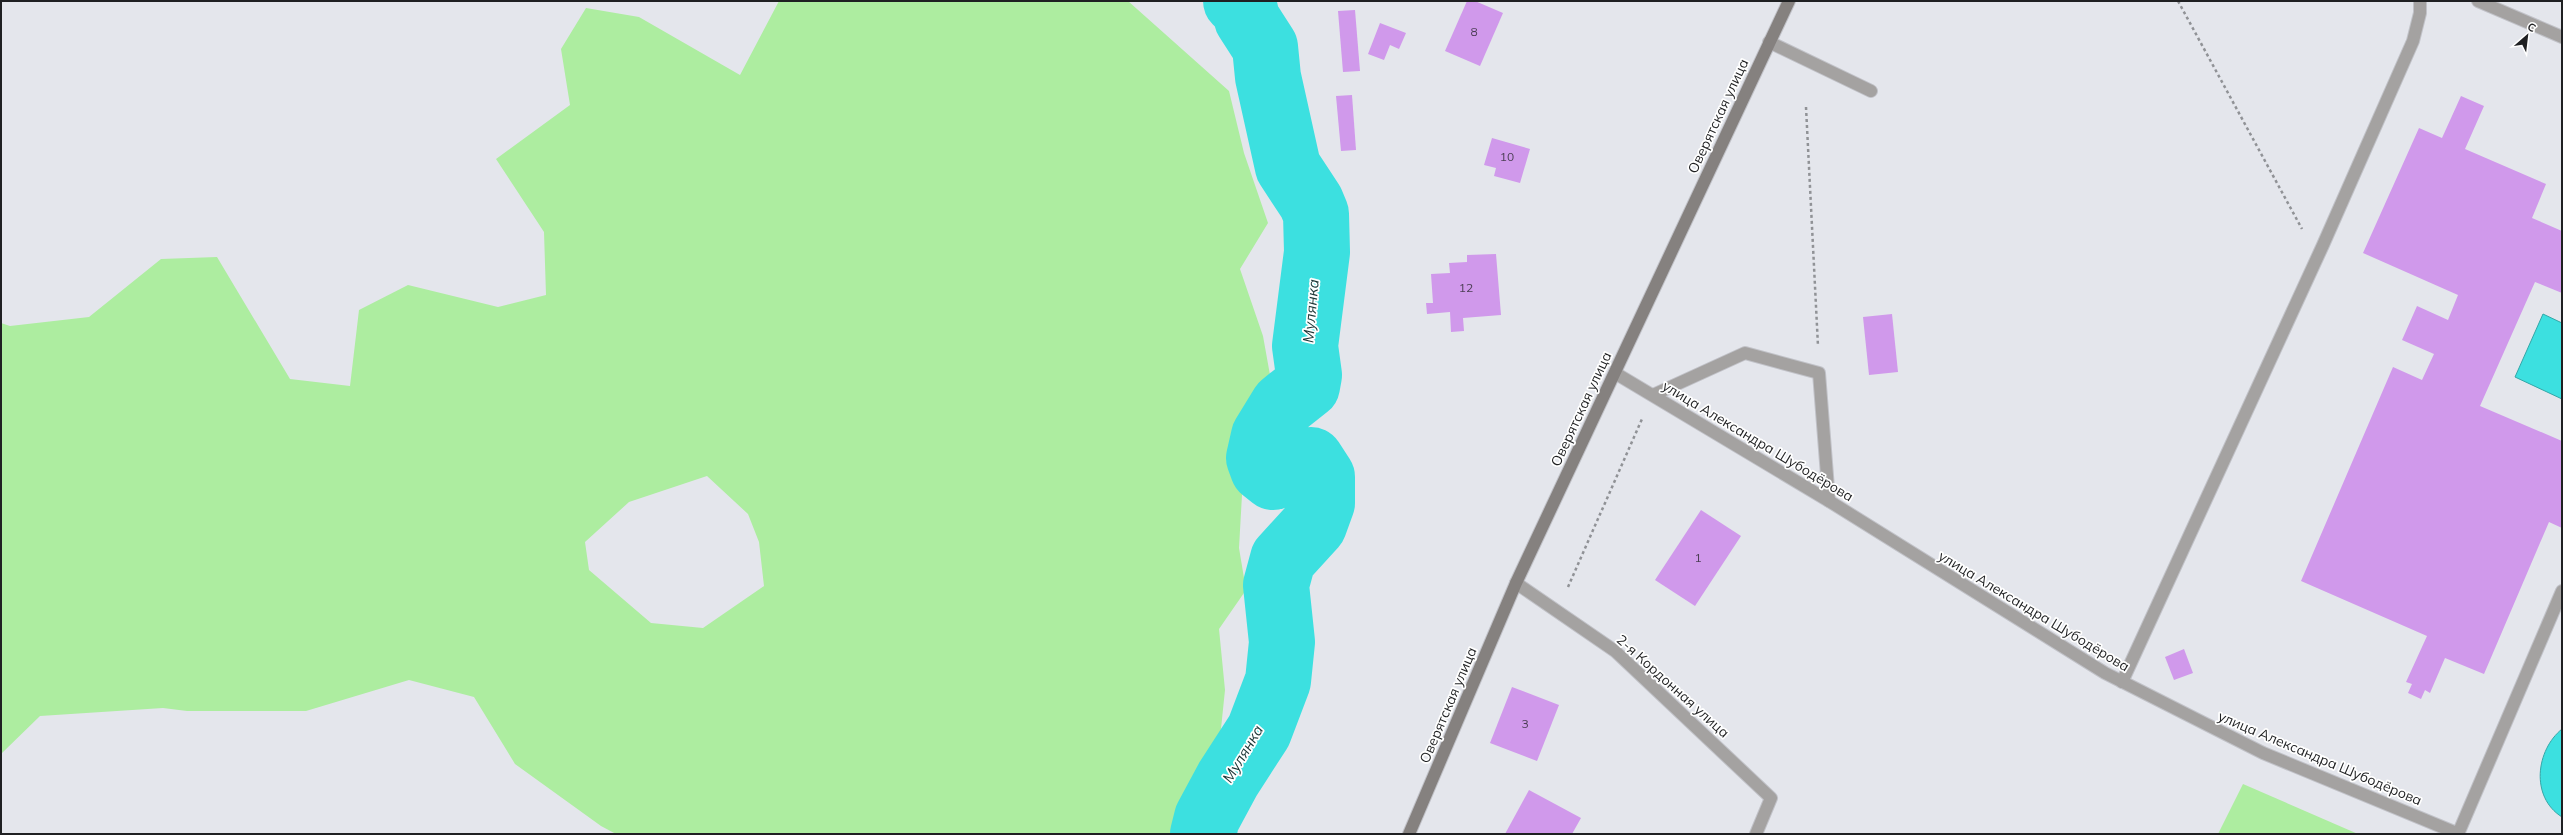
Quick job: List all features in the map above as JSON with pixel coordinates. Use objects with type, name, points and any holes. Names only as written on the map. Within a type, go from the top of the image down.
[{"type":"main road","name":"Оверятская улица","points":[[1409,834],[1516,583],[1789,1]]},
{"type":"street","points":[[2122,682],[2319,252],[2413,41],[2420,13],[2420,1]]},
{"type":"street","points":[[2478,1],[2562,37]]},
{"type":"street","points":[[1769,42],[1871,92]]},
{"type":"street","points":[[1653,395],[1745,353],[1819,373],[1829,501]]},
{"type":"street","name":"улица Александра Шубодёрова","points":[[1615,373],[1829,501],[2072,654],[2122,682],[2263,753],[2458,834]]},
{"type":"street","name":"2-я Кордонная улица","points":[[1516,583],[1615,651],[1771,798],[1756,834]]},
{"type":"street","points":[[2458,834],[2562,591]]},
{"type":"path","points":[[2178,1],[2304,233]]},
{"type":"path","points":[[1806,107],[1805,119],[1819,373]]},
{"type":"path","points":[[1558,611],[1653,395]]},
{"type":"green space","points":[[779,1],[1128,1],[1229,91],[1244,153],[1268,223],[1240,269],[1263,336],[1270,375],[1253,408],[1251,454],[1242,495],[1239,548],[1246,590],[1219,629],[1225,690],[1219,748],[1174,834],[616,834],[601,826],[515,764],[474,697],[409,680],[306,711],[187,711],[163,708],[40,716],[1,754],[1,323],[10,326],[89,317],[161,259],[217,257],[290,379],[350,386],[359,310],[408,285],[498,307],[546,295],[544,232],[496,159],[570,105],[561,49],[586,8],[639,17],[740,75]],"holes":[[[707,476],[748,514],[759,542],[764,586],[703,628],[651,623],[589,570],[585,542],[629,502]]]},
{"type":"green space","points":[[2243,784],[2358,834],[2218,834]]},
{"type":"water","points":[[2543,314],[2562,323],[2562,399],[2515,377]]},
{"type":"water","points":[[2562,729],[2562,817],[2552,808],[2545,798],[2541,786],[2540,773],[2542,761],[2547,749],[2553,738]]},
{"type":"building","points":[[1467,1],[1475,1],[1503,13],[1480,66],[1445,51]]},
{"type":"building","points":[[1355,10],[1360,71],[1343,72],[1338,11]]},
{"type":"building","points":[[1380,23],[1406,33],[1399,49],[1390,45],[1384,60],[1368,54]]},
{"type":"building","points":[[1352,95],[1356,150],[1341,151],[1336,96]]},
{"type":"building","points":[[2461,96],[2484,106],[2465,149],[2546,184],[2532,218],[2562,231],[2562,293],[2535,282],[2480,406],[2562,441],[2562,528],[2549,522],[2484,674],[2445,658],[2430,693],[2425,690],[2421,699],[2408,693],[2412,684],[2406,682],[2427,636],[2301,581],[2393,367],[2422,380],[2434,354],[2402,340],[2417,306],[2448,320],[2458,295],[2363,253],[2419,128],[2442,138]]},
{"type":"building","points":[[1492,138],[1530,149],[1520,183],[1494,176],[1496,168],[1484,165]]},
{"type":"building","points":[[1496,254],[1501,315],[1463,318],[1464,331],[1451,332],[1450,312],[1427,314],[1426,303],[1433,303],[1431,274],[1450,273],[1449,263],[1467,262],[1467,255]]},
{"type":"building","points":[[1892,314],[1898,372],[1869,375],[1863,317]]},
{"type":"building","points":[[1701,510],[1741,536],[1695,606],[1655,580]]},
{"type":"building","points":[[2184,649],[2193,673],[2174,680],[2165,657]]},
{"type":"building","points":[[1512,687],[1559,705],[1537,761],[1490,743]]},
{"type":"building","points":[[1529,790],[1581,818],[1572,834],[1505,834]]},
{"type":"waterway","name":"Мулянка","points":[[1203,834],[1207,818],[1228,779],[1259,731],[1278,681],[1282,642],[1276,585],[1283,559],[1314,525],[1322,503],[1322,477],[1311,460],[1301,461],[1273,477],[1263,469],[1259,458],[1264,436],[1283,405],[1307,386],[1309,375],[1305,346],[1317,252],[1316,214],[1311,202],[1288,167],[1268,77],[1265,47],[1247,19],[1245,10],[1236,1]]}]
